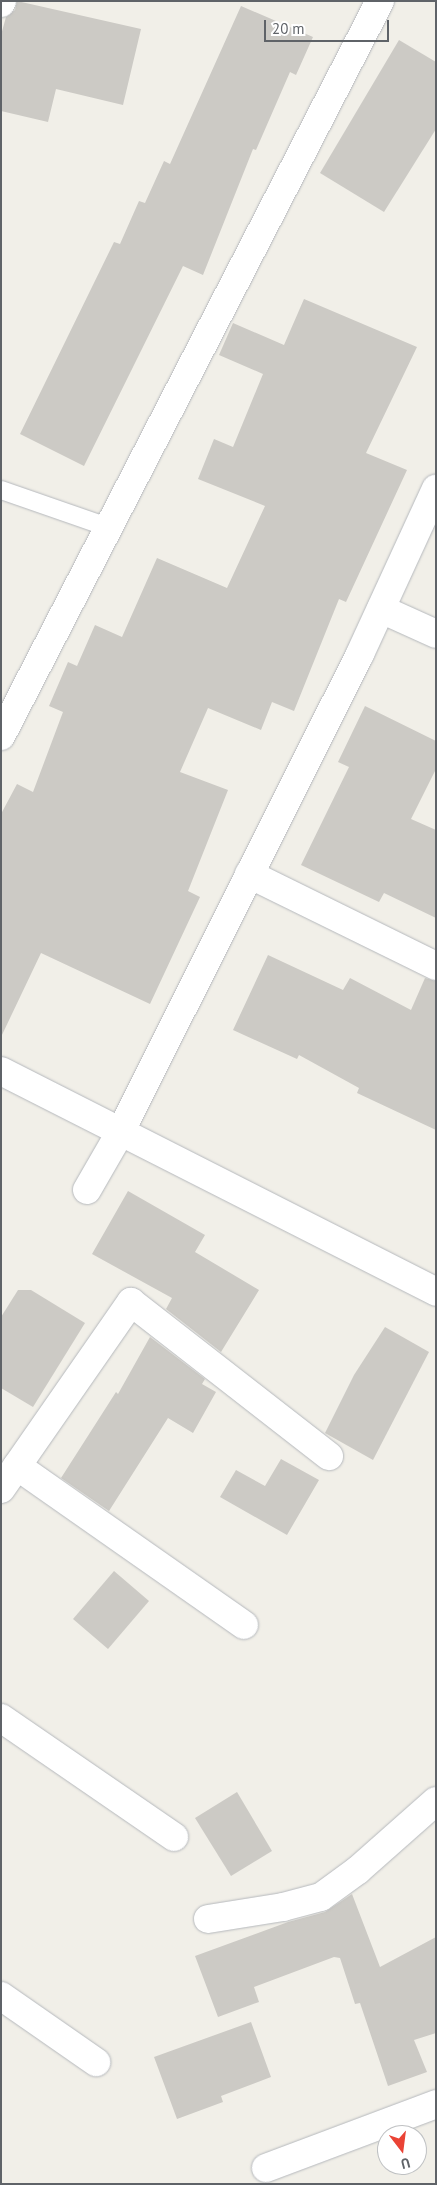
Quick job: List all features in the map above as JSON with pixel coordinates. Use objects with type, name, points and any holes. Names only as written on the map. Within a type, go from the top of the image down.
[{"type":"street","points":[[1,736],[380,1]]},
{"type":"street","points":[[87,1190],[120,1131],[250,874],[381,609],[436,489]]},
{"type":"street","points":[[381,609],[436,634]]},
{"type":"street","points":[[250,874],[436,966]]},
{"type":"street","points":[[1,1071],[436,1292]]},
{"type":"street","points":[[1,1489],[130,1302],[329,1456]]},
{"type":"street","points":[[17,1466],[244,1625]]},
{"type":"street","points":[[1,1718],[174,1837]]},
{"type":"street","points":[[208,1920],[283,1907],[321,1897],[358,1870],[436,1801]]},
{"type":"street","points":[[1,1996],[96,2062]]},
{"type":"street","points":[[266,2168],[436,2104]]},
{"type":"lane","points":[[1,490],[108,527]]},
{"type":"building","points":[[17,1],[141,29],[123,105],[56,89],[48,122],[1,111],[1,35],[6,17],[15,10]]},
{"type":"building","points":[[241,6],[313,37],[296,75],[290,72],[256,150],[253,149],[203,275],[183,266],[84,466],[20,434],[114,242],[120,244],[139,201],[145,203],[164,161],[170,164]]},
{"type":"building","points":[[399,40],[436,62],[436,129],[384,212],[320,173]]},
{"type":"building","points":[[304,299],[417,347],[366,453],[407,470],[346,602],[339,599],[294,711],[272,702],[261,730],[208,708],[180,772],[228,790],[188,891],[200,897],[150,1004],[41,953],[1,1037],[1,814],[17,784],[33,792],[63,712],[49,706],[68,662],[77,666],[95,625],[122,637],[157,558],[227,588],[265,506],[198,479],[214,439],[233,447],[263,374],[219,355],[233,323],[284,345]]},
{"type":"building","points":[[365,706],[436,741],[436,769],[411,819],[436,830],[436,918],[384,893],[379,902],[301,865],[349,767],[338,762]]},
{"type":"building","points":[[268,955],[343,990],[350,978],[411,1010],[425,978],[436,981],[436,1130],[357,1093],[359,1088],[299,1055],[297,1059],[233,1030]]},
{"type":"building","points":[[128,1191],[205,1235],[195,1252],[259,1290],[221,1352],[166,1309],[172,1298],[92,1254]]},
{"type":"building","points":[[18,1290],[31,1290],[85,1323],[33,1407],[1,1388],[1,1317]]},
{"type":"building","points":[[385,1327],[429,1352],[373,1460],[325,1433],[354,1375]]},
{"type":"building","points":[[150,1337],[205,1379],[202,1384],[216,1392],[193,1433],[168,1418],[109,1511],[61,1478],[116,1392],[118,1394]]},
{"type":"building","points":[[281,1459],[319,1480],[287,1535],[220,1497],[236,1470],[265,1486]]},
{"type":"building","points":[[114,1571],[149,1601],[108,1649],[73,1619]]},
{"type":"building","points":[[237,1792],[272,1851],[231,1876],[195,1818]]},
{"type":"building","points":[[352,1894],[380,1967],[436,1937],[436,2033],[414,2040],[427,2072],[388,2086],[360,2003],[355,2004],[340,1958],[334,1957],[254,1987],[259,2002],[218,2017],[195,1956],[288,1922],[325,1912]]},
{"type":"building","points":[[251,2022],[271,2077],[221,2096],[223,2102],[177,2119],[154,2057]]}]
